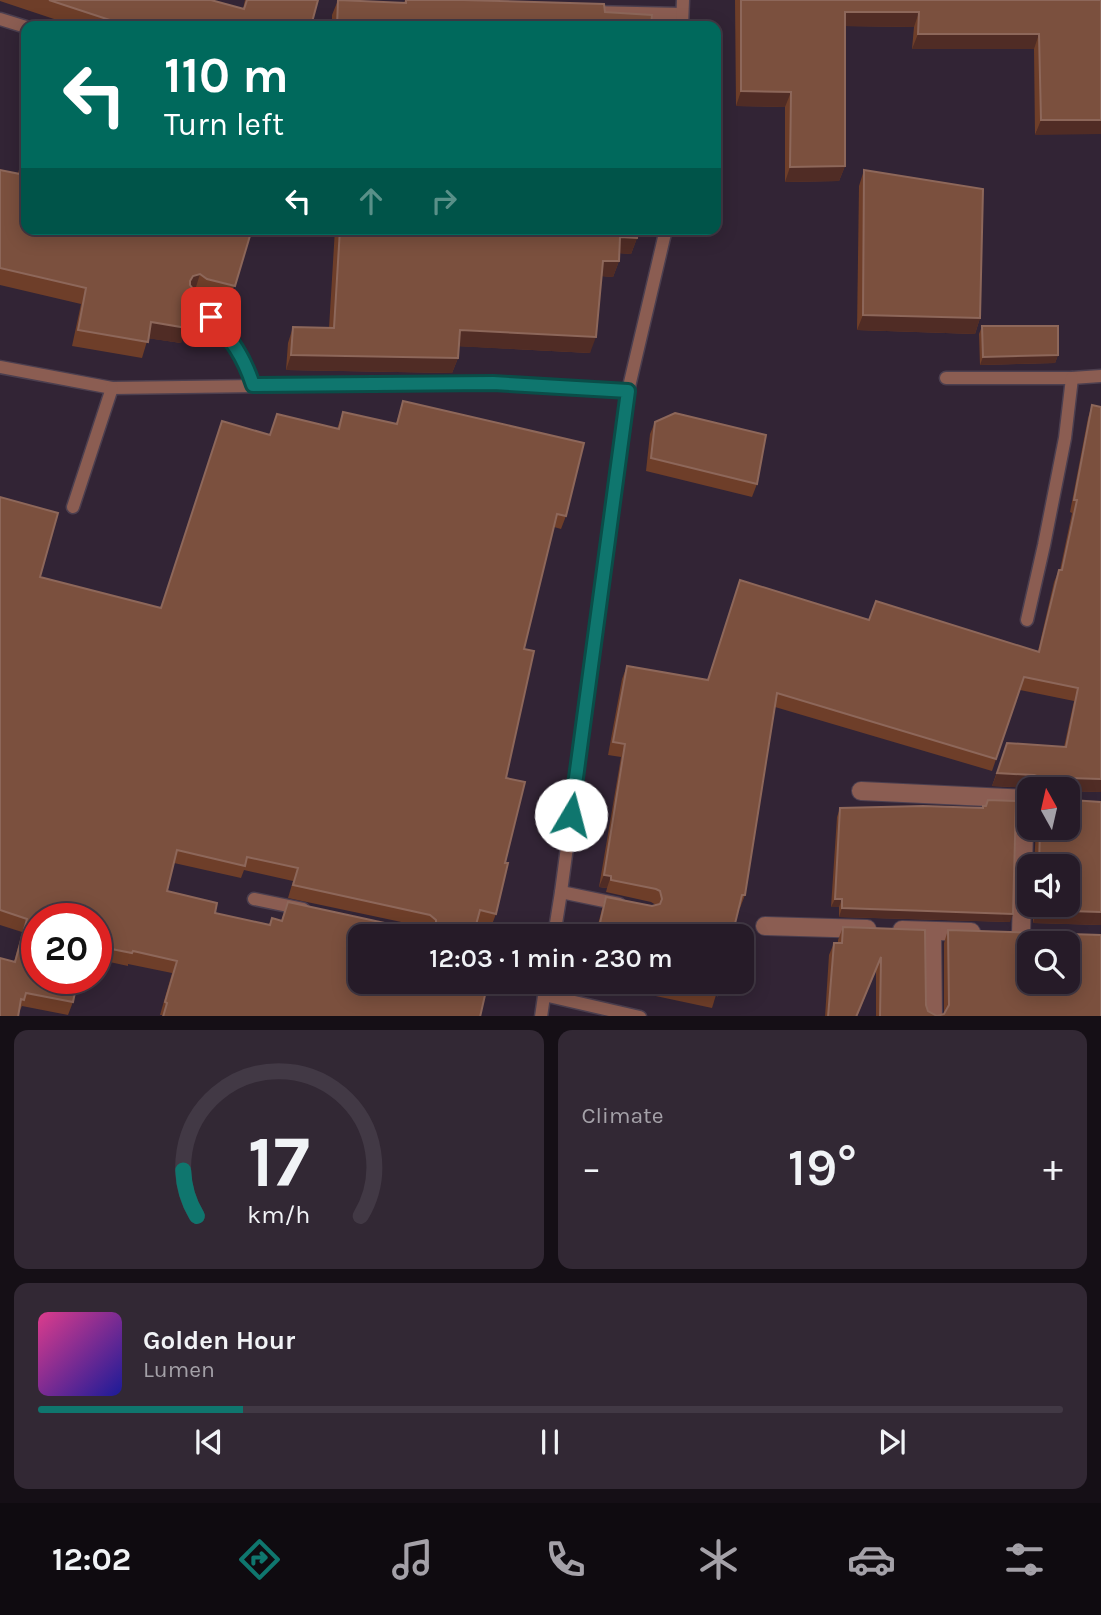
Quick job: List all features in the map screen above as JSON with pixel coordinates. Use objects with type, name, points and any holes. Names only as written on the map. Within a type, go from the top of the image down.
[{"type":"street","points":[[861,791],[1017,799]]},
{"type":"street","points":[[1021,931],[1025,840]]},
{"type":"street","points":[[765,926],[983,933]]},
{"type":"street","points":[[933,931],[933,1016]]},
{"type":"lane","points":[[584,11],[682,20],[683,0]]},
{"type":"lane","points":[[0,19],[21,25]]},
{"type":"lane","points":[[556,924],[628,391],[665,235]]},
{"type":"lane","points":[[193,298],[229,336],[249,372],[253,385]]},
{"type":"lane","points":[[0,367],[112,388],[493,383],[628,391]]},
{"type":"lane","points":[[946,378],[1101,376]]},
{"type":"lane","points":[[1027,620],[1065,438],[1072,378]]},
{"type":"lane","points":[[73,507],[112,388]]},
{"type":"lane","points":[[561,892],[636,907]]},
{"type":"lane","points":[[254,899],[319,913]]},
{"type":"lane","points":[[541,1016],[544,994]]},
{"type":"lane","points":[[565,994],[637,1016]]},
{"type":"building","points":[[49,0],[211,0],[244,9],[247,0],[318,0],[312,21],[113,21]]},
{"type":"building","points":[[338,0],[604,4],[605,12],[652,15],[651,21],[337,21]]},
{"type":"building","points":[[741,0],[1101,0],[1101,120],[1041,120],[1039,34],[918,34],[919,12],[845,12],[845,166],[790,167],[791,92],[741,91]]},
{"type":"building","points":[[0,170],[20,174],[21,170],[21,235],[250,235],[235,286],[207,279],[200,274],[193,276],[190,285],[194,290],[187,328],[151,322],[148,342],[78,330],[86,288],[0,268]]},
{"type":"building","points":[[864,170],[983,189],[980,318],[863,315]]},
{"type":"building","points":[[340,235],[637,235],[637,238],[620,237],[619,261],[603,261],[596,337],[460,330],[458,358],[291,355],[293,327],[334,328]]},
{"type":"building","points":[[982,326],[1058,326],[1058,355],[983,357]]},
{"type":"building","points":[[403,401],[584,443],[566,516],[557,514],[524,649],[534,651],[506,778],[525,782],[505,863],[508,863],[496,914],[480,910],[476,924],[436,924],[436,920],[430,915],[293,885],[298,868],[247,857],[245,866],[177,850],[167,891],[217,903],[215,913],[270,925],[272,918],[282,921],[288,902],[389,924],[348,924],[348,994],[485,994],[480,1016],[163,1016],[177,961],[112,949],[112,903],[21,903],[21,917],[0,910],[0,497],[58,513],[40,577],[161,608],[222,421],[270,435],[277,414],[339,429],[343,412],[397,424]]},
{"type":"building","points":[[1092,405],[1101,407],[1101,779],[997,773],[1007,743],[1066,747],[1078,688],[1024,677],[996,759],[777,693],[745,895],[742,895],[735,924],[600,924],[606,897],[652,906],[660,904],[662,899],[660,891],[656,889],[611,880],[611,876],[604,875],[625,744],[613,742],[627,666],[708,680],[740,580],[869,620],[876,601],[1039,652],[1059,570],[1062,570],[1077,500],[1074,500]]},
{"type":"building","points":[[675,413],[766,435],[757,484],[651,458],[655,422]]},
{"type":"building","points":[[988,800],[1016,801],[1013,914],[842,908],[842,899],[835,899],[840,808],[983,808]]},
{"type":"building","points":[[1080,801],[1101,802],[1101,912],[1080,911],[1080,854],[1039,854],[1040,840],[1080,840]]},
{"type":"building","points":[[843,927],[925,930],[926,1005],[928,1011],[937,1016],[880,1016],[881,957],[856,1016],[828,1016],[834,943],[842,943]]},
{"type":"building","points":[[948,930],[1017,932],[1017,994],[1080,994],[1080,934],[1101,935],[1101,1016],[937,1016],[944,1014],[949,1005]]},
{"type":"building","points":[[21,940],[21,994],[26,994],[24,1000],[21,999],[18,1016],[0,1016],[0,958],[15,962]]},
{"type":"building","points":[[31,994],[75,994],[73,1002]]},
{"type":"route","points":[[211,317],[229,336],[249,372],[253,385],[493,383],[628,391],[571,815]]}]
